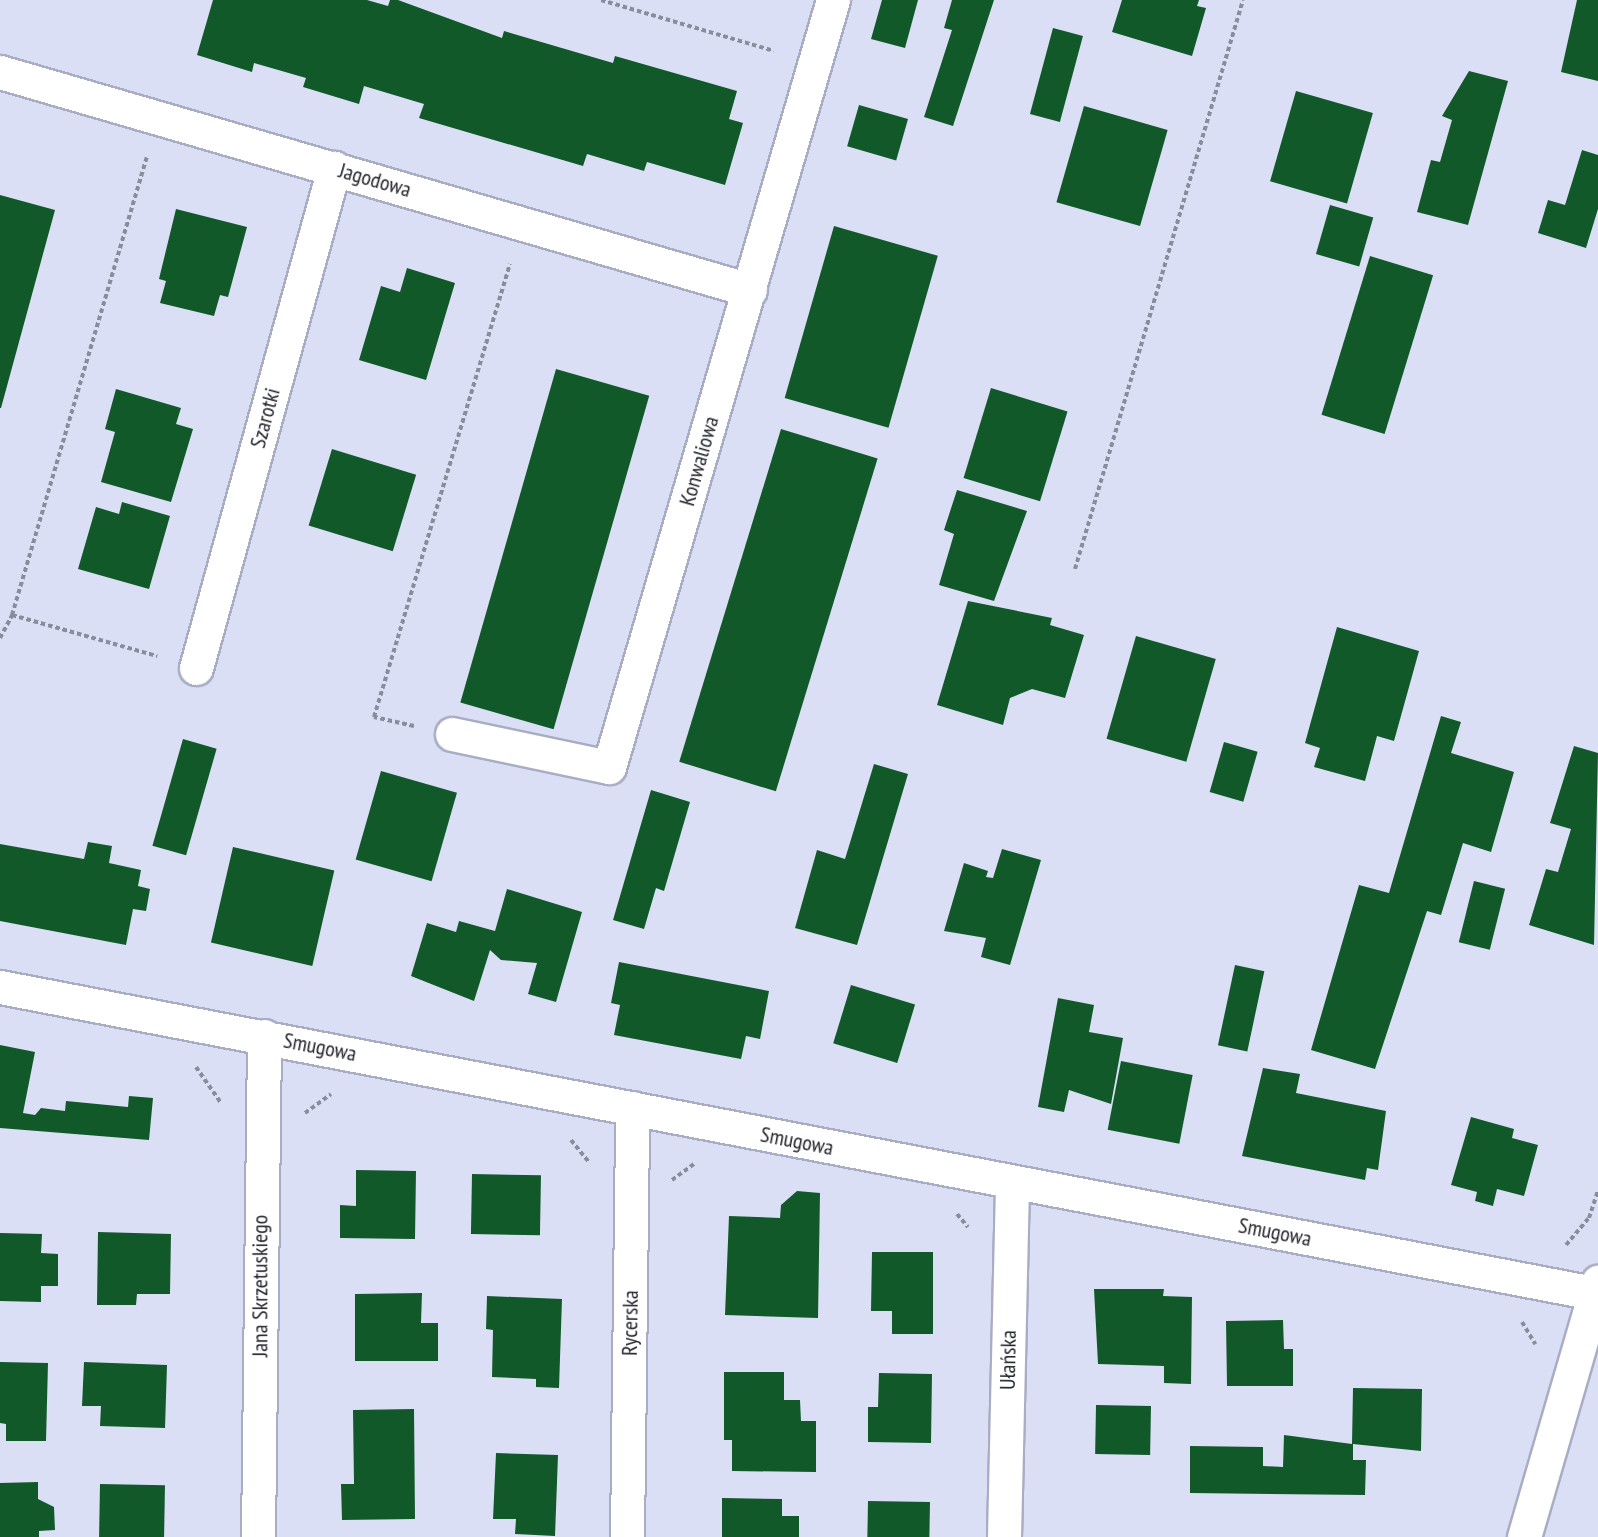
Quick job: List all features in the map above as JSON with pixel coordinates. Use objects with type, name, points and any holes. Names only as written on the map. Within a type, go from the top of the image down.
[{"type":"street","name":"Konwaliowa","points":[[452,734],[609,767],[833,0]]},
{"type":"street","name":"Jagodowa","points":[[0,72],[158,116],[750,290]]},
{"type":"street","name":"Szarotki","points":[[196,668],[334,168]]},
{"type":"street","name":"Smugowa","points":[[0,987],[264,1036],[1012,1182],[1596,1287]]},
{"type":"street","name":"Jana Skrzetuskiego","points":[[258,1537],[264,1036]]},
{"type":"street","name":"Rycerska","points":[[627,1537],[632,1108]]},
{"type":"street","name":"Ułańska","points":[[1004,1537],[1012,1182]]},
{"type":"street","points":[[1524,1537],[1596,1287]]},
{"type":"path","points":[[601,0],[816,62]]},
{"type":"path","points":[[1075,569],[1243,0]]},
{"type":"path","points":[[0,638],[12,615],[158,116]]},
{"type":"path","points":[[452,734],[374,717],[520,223]]},
{"type":"path","points":[[12,615],[196,668]]},
{"type":"path","points":[[189,1057],[226,1111]]},
{"type":"path","points":[[297,1119],[342,1087]]},
{"type":"path","points":[[564,1132],[593,1166]]},
{"type":"path","points":[[668,1184],[704,1156]]},
{"type":"path","points":[[949,1205],[976,1237]]},
{"type":"path","points":[[1514,1315],[1536,1345],[1537,1356]]},
{"type":"building","points":[[213,0],[367,0],[388,6],[390,0],[398,0],[502,38],[504,31],[613,63],[615,56],[737,91],[729,119],[743,123],[725,185],[647,162],[644,171],[587,154],[583,166],[419,118],[424,104],[364,86],[359,104],[303,87],[306,78],[254,63],[252,72],[197,55]]},
{"type":"building","points":[[882,0],[918,0],[905,48],[871,39]]},
{"type":"building","points":[[952,0],[994,0],[953,126],[924,117],[952,30],[944,28]]},
{"type":"building","points":[[1122,0],[1199,0],[1197,6],[1206,8],[1192,56],[1112,32]]},
{"type":"building","points":[[1577,0],[1598,0],[1598,81],[1561,72]]},
{"type":"building","points":[[1053,28],[1083,36],[1060,122],[1030,114]]},
{"type":"building","points":[[1469,71],[1508,81],[1468,225],[1417,212],[1431,160],[1440,162],[1452,120],[1442,116]]},
{"type":"building","points":[[1296,91],[1373,113],[1347,203],[1270,181]]},
{"type":"building","points":[[859,105],[908,119],[896,160],[847,146]]},
{"type":"building","points":[[1084,106],[1168,130],[1140,226],[1056,202]]},
{"type":"building","points":[[1582,150],[1598,155],[1598,209],[1586,248],[1538,233],[1548,200],[1565,205]]},
{"type":"building","points":[[0,195],[55,210],[1,408],[0,408]]},
{"type":"building","points":[[1330,205],[1373,217],[1359,266],[1316,254]]},
{"type":"building","points":[[176,209],[247,227],[228,297],[220,295],[214,316],[160,303],[166,281],[159,279]]},
{"type":"building","points":[[834,226],[938,256],[888,428],[785,398]]},
{"type":"building","points":[[1370,256],[1433,275],[1385,434],[1321,415]]},
{"type":"building","points":[[407,268],[455,283],[426,380],[359,360],[381,286],[400,292]]},
{"type":"building","points":[[556,369],[649,396],[554,729],[460,703]]},
{"type":"building","points":[[991,388],[1068,411],[1040,501],[964,478]]},
{"type":"building","points":[[116,389],[181,408],[176,424],[193,429],[171,502],[101,482],[115,432],[105,429]]},
{"type":"building","points":[[781,429],[878,459],[776,791],[679,762]]},
{"type":"building","points":[[332,449],[416,475],[393,551],[309,526]]},
{"type":"building","points":[[957,490],[1027,511],[994,601],[939,585],[954,534],[944,530]]},
{"type":"building","points":[[122,502],[170,516],[149,589],[78,569],[96,507],[119,514]]},
{"type":"building","points":[[968,601],[1052,618],[1050,625],[1084,635],[1065,698],[1032,689],[1010,698],[1003,725],[937,705]]},
{"type":"building","points":[[1337,627],[1419,651],[1394,741],[1377,736],[1365,781],[1314,767],[1320,748],[1305,743]]},
{"type":"building","points":[[1136,636],[1216,659],[1186,762],[1107,739]]},
{"type":"building","points":[[1441,716],[1461,722],[1451,753],[1514,772],[1491,852],[1463,843],[1441,915],[1427,911],[1375,1069],[1311,1050],[1359,885],[1389,893]]},
{"type":"building","points":[[183,739],[217,749],[186,855],[152,846]]},
{"type":"building","points":[[1224,742],[1258,752],[1243,802],[1210,792]]},
{"type":"building","points":[[1574,746],[1598,753],[1594,945],[1529,925],[1546,869],[1558,872],[1571,829],[1550,823]]},
{"type":"building","points":[[874,764],[908,774],[857,945],[795,928],[817,850],[845,859]]},
{"type":"building","points":[[381,771],[457,793],[432,881],[356,859]]},
{"type":"building","points":[[651,790],[690,802],[664,891],[656,888],[644,929],[613,920]]},
{"type":"building","points":[[88,842],[112,846],[109,863],[141,870],[138,886],[150,889],[146,911],[133,909],[126,945],[0,921],[0,844],[84,859]]},
{"type":"building","points":[[233,847],[334,870],[312,966],[211,942]]},
{"type":"building","points":[[1002,849],[1041,860],[1010,965],[981,957],[986,938],[944,931],[964,863],[988,871],[986,877],[993,878]]},
{"type":"building","points":[[1474,881],[1505,889],[1490,950],[1459,942]]},
{"type":"building","points":[[507,889],[582,912],[556,1002],[528,994],[537,963],[501,960],[490,950],[474,1001],[411,976],[427,923],[456,932],[459,921],[495,931]]},
{"type":"building","points":[[619,962],[769,991],[760,1039],[746,1036],[741,1059],[614,1035],[620,1005],[611,1003]]},
{"type":"building","points":[[1235,965],[1264,971],[1247,1051],[1218,1045]]},
{"type":"building","points":[[851,985],[915,1005],[897,1063],[833,1043]]},
{"type":"building","points":[[1058,998],[1094,1005],[1089,1032],[1123,1038],[1111,1104],[1069,1090],[1064,1112],[1038,1107]]},
{"type":"building","points":[[0,1045],[35,1052],[23,1113],[35,1115],[41,1108],[65,1111],[66,1101],[128,1107],[129,1096],[153,1098],[149,1140],[0,1128]]},
{"type":"building","points":[[1121,1061],[1193,1075],[1179,1144],[1108,1130]]},
{"type":"building","points":[[1263,1068],[1300,1074],[1296,1093],[1386,1111],[1378,1170],[1367,1168],[1365,1180],[1242,1156]]},
{"type":"building","points":[[1471,1117],[1514,1129],[1512,1138],[1538,1145],[1524,1196],[1497,1189],[1493,1206],[1475,1201],[1477,1192],[1451,1185]]},
{"type":"building","points":[[356,1170],[416,1171],[415,1239],[340,1238],[340,1205],[356,1206]]},
{"type":"building","points":[[472,1174],[541,1175],[540,1235],[471,1234]]},
{"type":"building","points":[[797,1191],[820,1193],[818,1318],[725,1315],[729,1216],[780,1218],[781,1205]]},
{"type":"building","points":[[98,1232],[171,1234],[170,1294],[137,1294],[136,1305],[97,1305]]},
{"type":"building","points":[[0,1233],[42,1234],[41,1253],[58,1254],[58,1286],[41,1286],[41,1302],[0,1301]]},
{"type":"building","points":[[872,1252],[933,1252],[933,1334],[892,1334],[892,1311],[871,1311]]},
{"type":"building","points":[[1094,1289],[1164,1289],[1163,1296],[1192,1297],[1191,1384],[1164,1383],[1164,1366],[1098,1364]]},
{"type":"building","points":[[422,1293],[421,1323],[438,1323],[438,1361],[355,1361],[355,1294]]},
{"type":"building","points":[[487,1296],[562,1299],[559,1388],[536,1387],[536,1379],[492,1377],[493,1330],[486,1329]]},
{"type":"building","points":[[1283,1320],[1284,1349],[1293,1349],[1293,1386],[1227,1386],[1226,1321]]},
{"type":"building","points":[[0,1362],[48,1363],[46,1441],[6,1441],[6,1424],[0,1423]]},
{"type":"building","points":[[84,1362],[167,1365],[165,1428],[100,1426],[101,1406],[82,1406]]},
{"type":"building","points":[[724,1372],[784,1372],[784,1400],[800,1400],[801,1421],[816,1421],[816,1472],[732,1471],[732,1440],[724,1440]]},
{"type":"building","points":[[879,1373],[932,1374],[931,1443],[868,1442],[868,1407],[878,1407]]},
{"type":"building","points":[[1353,1388],[1422,1389],[1421,1451],[1353,1444],[1353,1460],[1366,1460],[1365,1495],[1190,1493],[1190,1446],[1263,1447],[1263,1466],[1283,1467],[1284,1435],[1352,1444]]},
{"type":"building","points":[[1096,1405],[1151,1406],[1150,1455],[1095,1454]]},
{"type":"building","points":[[414,1409],[415,1519],[342,1520],[341,1484],[354,1484],[353,1410]]},
{"type":"building","points":[[496,1453],[558,1455],[555,1536],[515,1534],[516,1519],[493,1519]]},
{"type":"building","points":[[38,1482],[38,1499],[54,1507],[55,1530],[39,1531],[39,1537],[0,1537],[0,1483]]},
{"type":"building","points":[[100,1484],[165,1485],[164,1537],[99,1537]]},
{"type":"building","points":[[722,1498],[782,1499],[782,1516],[799,1516],[799,1537],[722,1537]]},
{"type":"building","points":[[868,1501],[930,1502],[929,1537],[867,1537]]}]
